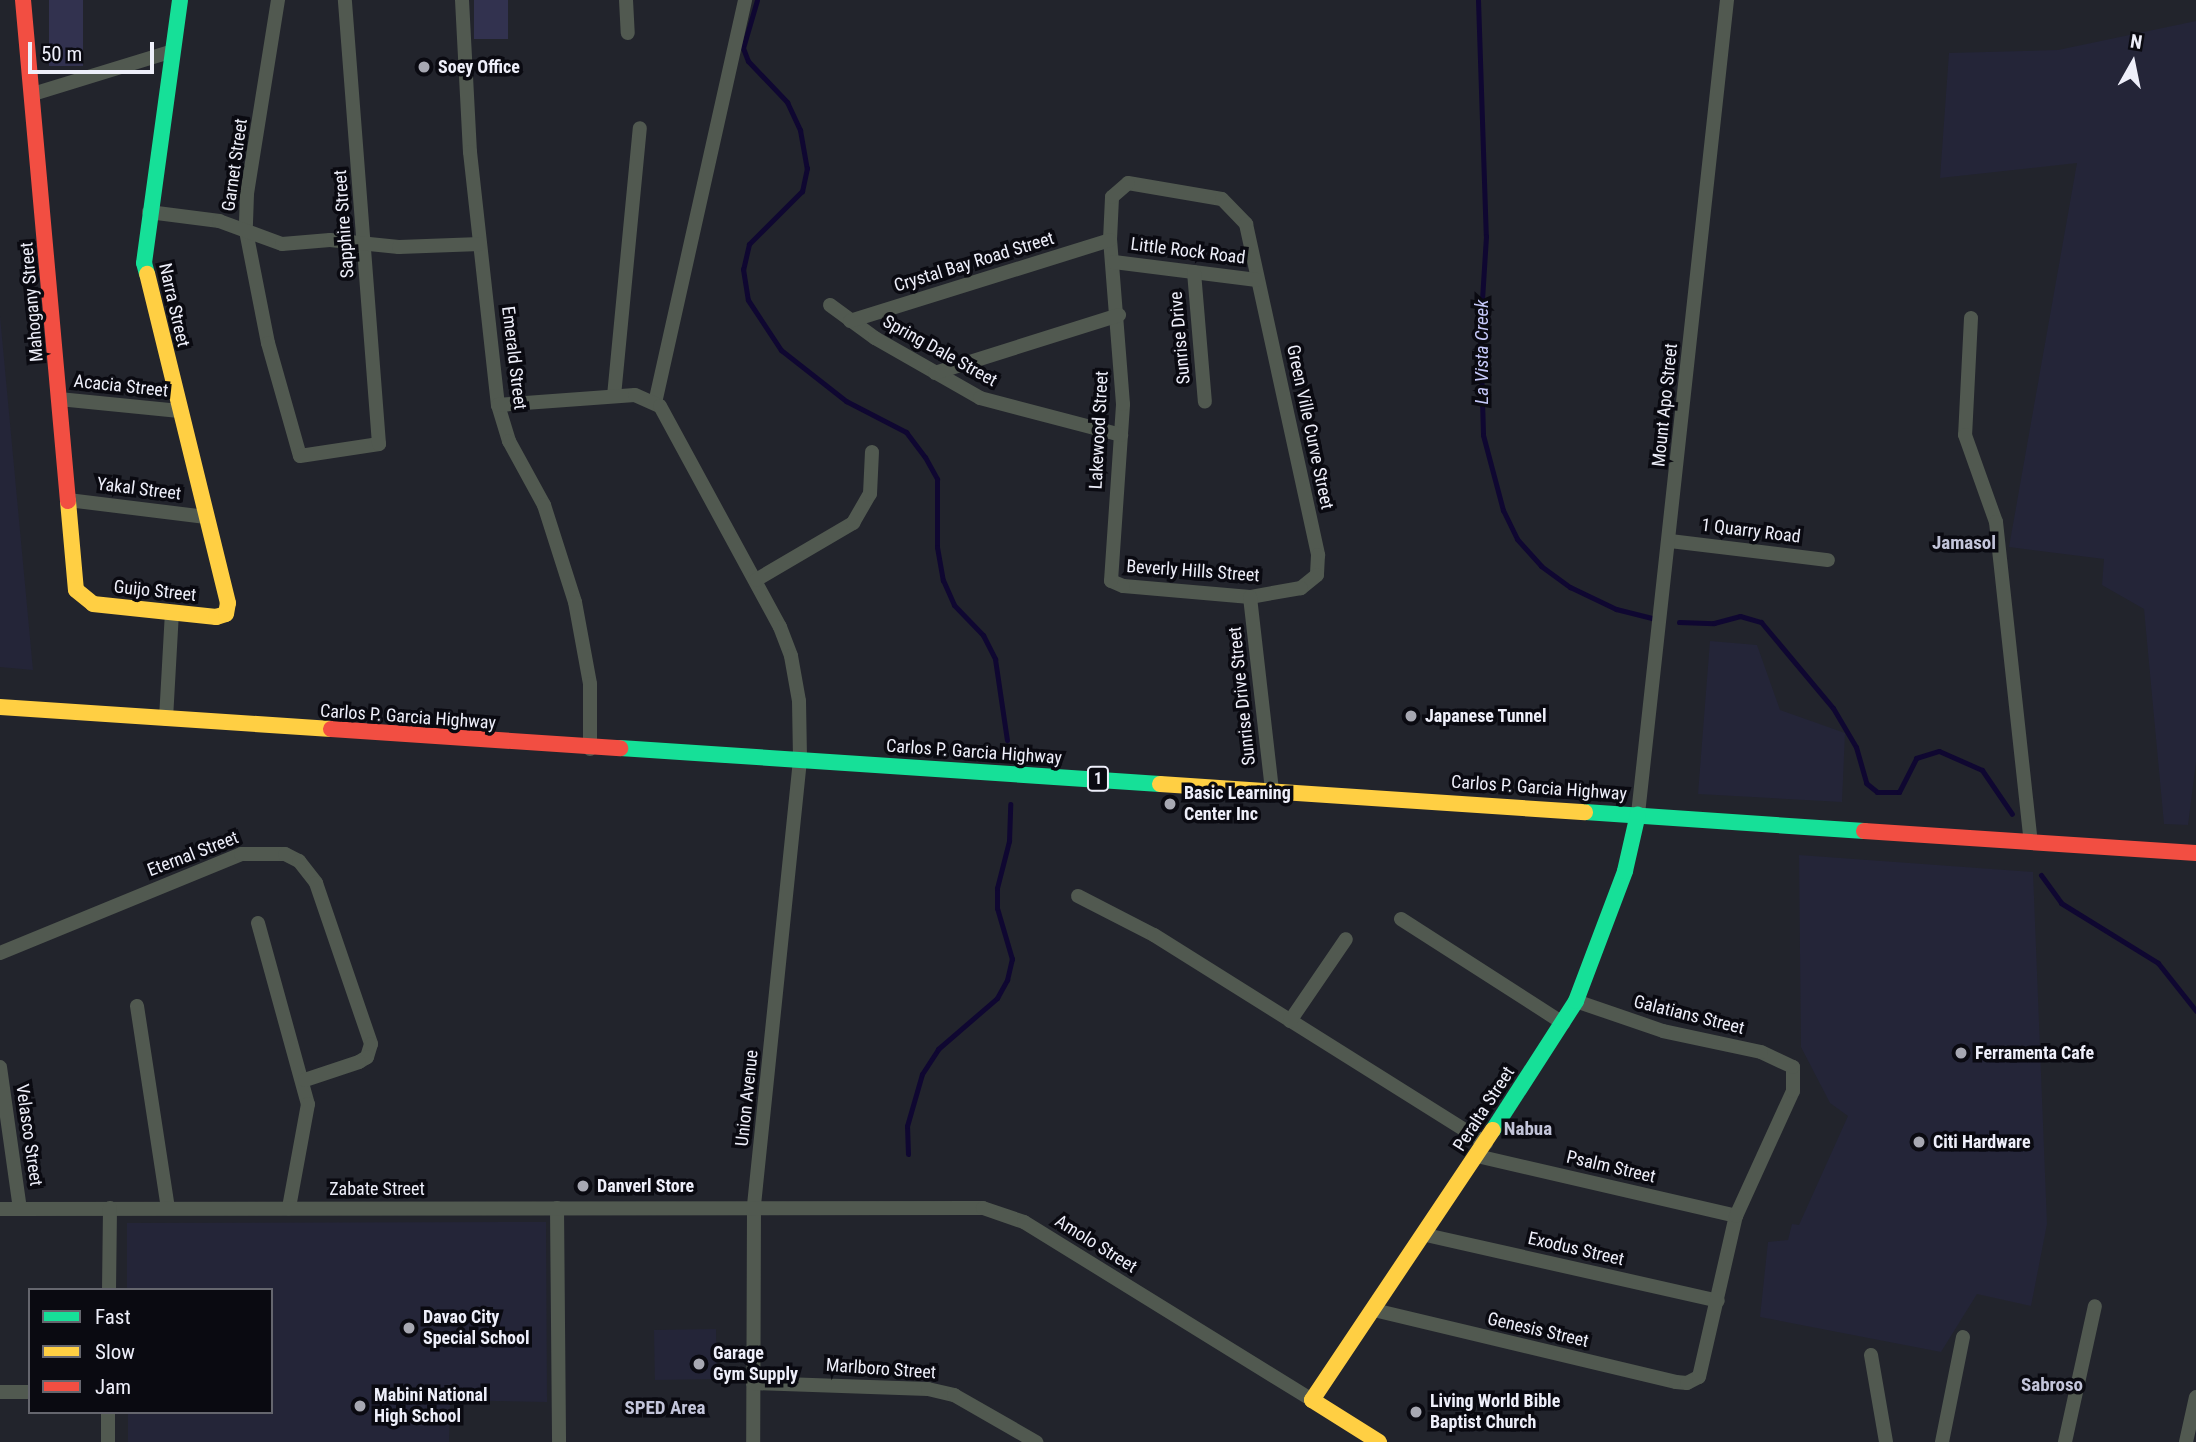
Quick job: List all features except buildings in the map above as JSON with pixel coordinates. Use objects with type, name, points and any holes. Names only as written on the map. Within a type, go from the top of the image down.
[{"type":"main road","name":"Mahogany Street","points":[[23,0],[75,583],[81,598]]},
{"type":"main road","name":"Narra Street","points":[[180,0],[144,248],[147,279],[228,603],[226,614]]},
{"type":"main road","name":"Guijo Street","points":[[81,598],[100,605],[226,614]]},
{"type":"main road","name":"Carlos P. Garcia Highway","points":[[0,707],[2196,853]]},
{"type":"main road","name":"Peralta Street","points":[[1312,1400],[1426,1235],[1576,1001],[1626,870],[1638,814]]},
{"type":"main road","name":"Amolo Street","points":[[1312,1400],[1379,1442]]},
{"type":"street","name":"Garnet Street","points":[[278,0],[247,194],[246,231],[265,330],[300,456],[379,444]]},
{"type":"street","name":"Sapphire Street","points":[[345,0],[379,444]]},
{"type":"street","name":"Emerald Street","points":[[462,0],[463,72],[498,405],[509,441],[544,505],[575,602],[587,664],[590,748]]},
{"type":"street","points":[[626,0],[628,33]]},
{"type":"street","points":[[498,405],[635,395],[654,403],[745,0]]},
{"type":"street","name":"Mount Apo Street","points":[[1638,814],[1670,541],[1727,0]]},
{"type":"street","points":[[33,94],[173,51]]},
{"type":"street","points":[[614,396],[640,128]]},
{"type":"street","name":"Green Ville Curve Street","points":[[1110,240],[1112,197],[1128,183],[1222,199],[1246,224],[1318,555],[1312,582]]},
{"type":"street","points":[[149,212],[219,221],[268,242],[365,243],[399,247],[480,244]]},
{"type":"street","name":"Lakewood Street","points":[[1110,240],[1119,315],[1121,435],[1111,581]]},
{"type":"street","name":"Crystal Bay Road Street","points":[[850,321],[1110,240]]},
{"type":"street","name":"Little Rock Road","points":[[1114,262],[1257,280]]},
{"type":"street","name":"Sunrise Drive","points":[[1194,272],[1205,402]]},
{"type":"street","name":"Spring Dale Street","points":[[830,305],[850,321],[935,373],[1006,408],[1121,435]]},
{"type":"street","points":[[935,373],[1119,315]]},
{"type":"street","points":[[1971,318],[1965,435],[1996,522],[2031,842]]},
{"type":"street","name":"Acacia Street","points":[[59,400],[179,411]]},
{"type":"street","name":"Union Avenue","points":[[654,403],[669,418],[721,523],[756,580],[791,656],[799,701],[800,760],[754,1208],[753,1442]]},
{"type":"street","points":[[756,580],[853,523],[870,494],[872,453]]},
{"type":"street","name":"Yakal Street","points":[[68,500],[206,517]]},
{"type":"street","name":"1 Quarry Road","points":[[1670,541],[1828,560]]},
{"type":"street","name":"Beverly Hills Street","points":[[1111,581],[1123,586],[1251,597],[1312,582]]},
{"type":"street","name":"Sunrise Drive Street","points":[[1251,597],[1272,790]]},
{"type":"street","points":[[166,719],[172,612]]},
{"type":"street","name":"Eternal Street","points":[[0,953],[241,854],[285,854],[299,861],[316,883],[370,1044],[367,1057],[359,1062],[305,1080]]},
{"type":"street","name":"Psalm Street","points":[[1078,896],[1154,935],[1290,1021],[1481,1149],[1736,1216]]},
{"type":"street","points":[[1401,919],[1563,1023]]},
{"type":"street","points":[[258,923],[305,1080],[308,1122],[289,1208]]},
{"type":"street","points":[[1290,1021],[1346,939]]},
{"type":"street","name":"Galatians Street","points":[[1576,1001],[1663,1031],[1761,1052],[1793,1067],[1793,1091],[1736,1216]]},
{"type":"street","points":[[137,1006],[168,1208]]},
{"type":"street","name":"Velasco Street","points":[[0,1068],[20,1209]]},
{"type":"street","points":[[109,1288],[110,1208]]},
{"type":"street","points":[[557,1208],[559,1442]]},
{"type":"street","name":"Zabate Street","points":[[0,1209],[754,1208]]},
{"type":"street","name":"Amolo Street","points":[[754,1208],[998,1211],[1024,1223],[1312,1400]]},
{"type":"street","points":[[1718,1301],[1736,1216]]},
{"type":"street","name":"Exodus Street","points":[[1426,1235],[1718,1301]]},
{"type":"street","name":"Genesis Street","points":[[1374,1310],[1676,1382],[1693,1381],[1702,1370],[1718,1301]]},
{"type":"street","points":[[2065,1442],[2095,1306]]},
{"type":"street","points":[[1942,1442],[1963,1336]]},
{"type":"street","points":[[1871,1355],[1886,1442]]},
{"type":"street","name":"Marlboro Street","points":[[753,1383],[928,1389],[954,1395],[1036,1442]]},
{"type":"street","points":[[0,1392],[28,1392]]},
{"type":"street","points":[[2186,1442],[2196,1396]]},
{"type":"street","points":[[108,1414],[108,1442]]},
{"type":"shaded area","points":[[49,0],[83,0],[83,66],[49,66]]},
{"type":"shaded area","points":[[474,0],[508,0],[508,39],[474,39]]},
{"type":"shaded area","points":[[2196,21],[2196,762],[2188,825],[2164,824],[2144,609],[2102,585],[2104,559],[2009,547],[2077,163],[1940,178],[1949,53],[2058,50]]},
{"type":"shaded area","points":[[0,316],[33,670],[0,667]]},
{"type":"shaded area","points":[[1710,641],[1757,645],[1780,710],[1845,733],[1842,802],[1698,794]]},
{"type":"shaded area","name":"Citi Hardware","points":[[1799,855],[2033,872],[2047,1224],[2031,1306],[1977,1294],[1941,1352],[1760,1317],[1768,1242],[1788,1240],[1792,1224],[1799,1225],[1848,1116],[1830,1103],[1801,1047]]},
{"type":"shaded area","name":"Davao City Special School","points":[[546,1222],[547,1402],[450,1400],[449,1442],[128,1442],[128,1414],[273,1414],[273,1288],[127,1288],[127,1223]]},
{"type":"shaded area","points":[[716,1329],[717,1379],[655,1380],[654,1330]]},
{"type":"waterway","points":[[757,0],[743,48],[748,61],[787,102],[800,130],[807,168],[802,191],[749,244],[743,269],[748,300],[781,350],[846,401],[906,432],[925,457],[937,479],[937,547],[943,580],[954,605],[983,635],[995,659],[1007,740]]},
{"type":"waterway","name":"La Vista Creek","points":[[1478,0],[1486,236],[1480,332],[1483,435],[1503,510],[1517,539],[1541,566],[1570,587],[1616,609],[1652,618]]},
{"type":"waterway","name":"La Vista Creek","points":[[1679,622],[1714,623],[1740,616],[1761,622],[1833,708],[1856,747],[1866,783],[1877,792],[1899,792],[1916,758],[1939,751],[1982,770],[2012,814]]},
{"type":"waterway","points":[[908,1154],[907,1126],[922,1074],[938,1049],[997,998],[1007,980],[1012,959],[997,908],[997,888],[1009,841],[1010,804]]},
{"type":"waterway","name":"La Vista Creek","points":[[2041,875],[2061,903],[2158,963],[2196,1011]]},
{"type":"traffic: fast","points":[[147,274],[144,263],[180,0]]},
{"type":"traffic: fast","points":[[620,748],[1160,784]]},
{"type":"traffic: fast","points":[[1585,812],[1864,831]]},
{"type":"traffic: fast","points":[[1493,1130],[1576,1001],[1625,871],[1638,814]]},
{"type":"traffic: slow","points":[[68,501],[76,590],[93,604],[216,617],[226,614],[228,603],[147,274]]},
{"type":"traffic: slow","points":[[0,707],[331,729]]},
{"type":"traffic: slow","points":[[1160,784],[1585,812]]},
{"type":"traffic: slow","points":[[1379,1442],[1312,1400],[1493,1130]]},
{"type":"traffic: jam","points":[[23,0],[68,501]]},
{"type":"traffic: jam","points":[[331,729],[620,748]]},
{"type":"traffic: jam","points":[[1864,831],[2196,853]]},
{"type":"place","name":"Soey Office","points":[[424,67]]},
{"type":"place","name":"Japanese Tunnel","points":[[1411,716]]},
{"type":"place","name":"Basic Learning Center Inc","points":[[1170,804]]},
{"type":"place","name":"Ferramenta Cafe","points":[[1961,1053]]},
{"type":"place","name":"Citi Hardware","points":[[1919,1142]]},
{"type":"place","name":"Danverl Store","points":[[583,1186]]},
{"type":"place","name":"Davao City Special School","points":[[409,1328]]},
{"type":"place","name":"Garage Gym Supply","points":[[699,1364]]},
{"type":"place","name":"Mabini National High School","points":[[360,1406]]},
{"type":"place","name":"Living World Bible Baptist Church","points":[[1416,1412]]},
{"type":"district","name":"Jamasol","points":[[1964,543]]},
{"type":"district","name":"Nabua","points":[[1528,1129]]},
{"type":"district","name":"Sabroso","points":[[2052,1385]]},
{"type":"district","name":"SPED Area","points":[[665,1408]]}]
